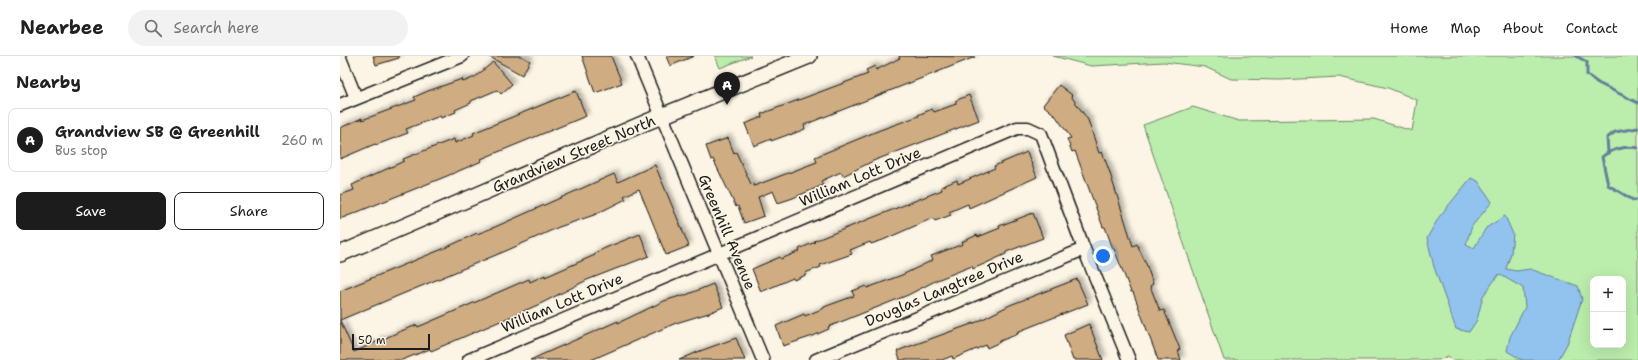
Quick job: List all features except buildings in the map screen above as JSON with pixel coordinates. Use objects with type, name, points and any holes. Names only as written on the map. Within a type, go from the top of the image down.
[{"type":"street","points":[[340,105],[462,56]]},
{"type":"street","name":"Greenhill Avenue","points":[[637,56],[763,360]]},
{"type":"street","name":"Grandview Street North","points":[[340,254],[661,116],[809,56]]},
{"type":"street","points":[[340,58],[356,98]]},
{"type":"street","name":"William Lott Drive","points":[[469,360],[1017,128],[1028,128],[1041,134],[1084,248],[1129,360]]},
{"type":"street","name":"Douglas Langtree Drive","points":[[816,360],[1084,248]]},
{"type":"green space","points":[[715,56],[751,56],[720,68]]},
{"type":"green space","points":[[1053,56],[1638,56],[1638,360],[1453,360],[1448,356],[1439,360],[1224,360],[1143,125],[1193,107],[1239,121],[1374,119],[1412,131],[1417,100],[1388,88],[1339,77],[1280,80],[1231,79],[1205,67],[1164,62],[1091,66]]},
{"type":"water","points":[[1471,178],[1478,181],[1492,202],[1472,226],[1466,244],[1474,248],[1486,228],[1505,216],[1513,234],[1511,253],[1506,269],[1516,271],[1530,269],[1578,286],[1582,299],[1567,344],[1558,360],[1522,360],[1507,351],[1510,337],[1525,307],[1523,288],[1499,274],[1483,296],[1477,320],[1469,332],[1456,329],[1434,267],[1427,238],[1439,217]]},
{"type":"waterway","points":[[1576,56],[1587,62],[1587,75],[1598,83],[1638,103]]},
{"type":"waterway","points":[[1608,152],[1607,138],[1615,132],[1638,128]]},
{"type":"waterway","points":[[1638,148],[1629,147],[1619,149],[1602,157],[1608,185],[1633,200],[1638,200]]},
{"type":"place","name":"Grandview SB @ Greenhill","points":[[727,105]]}]
